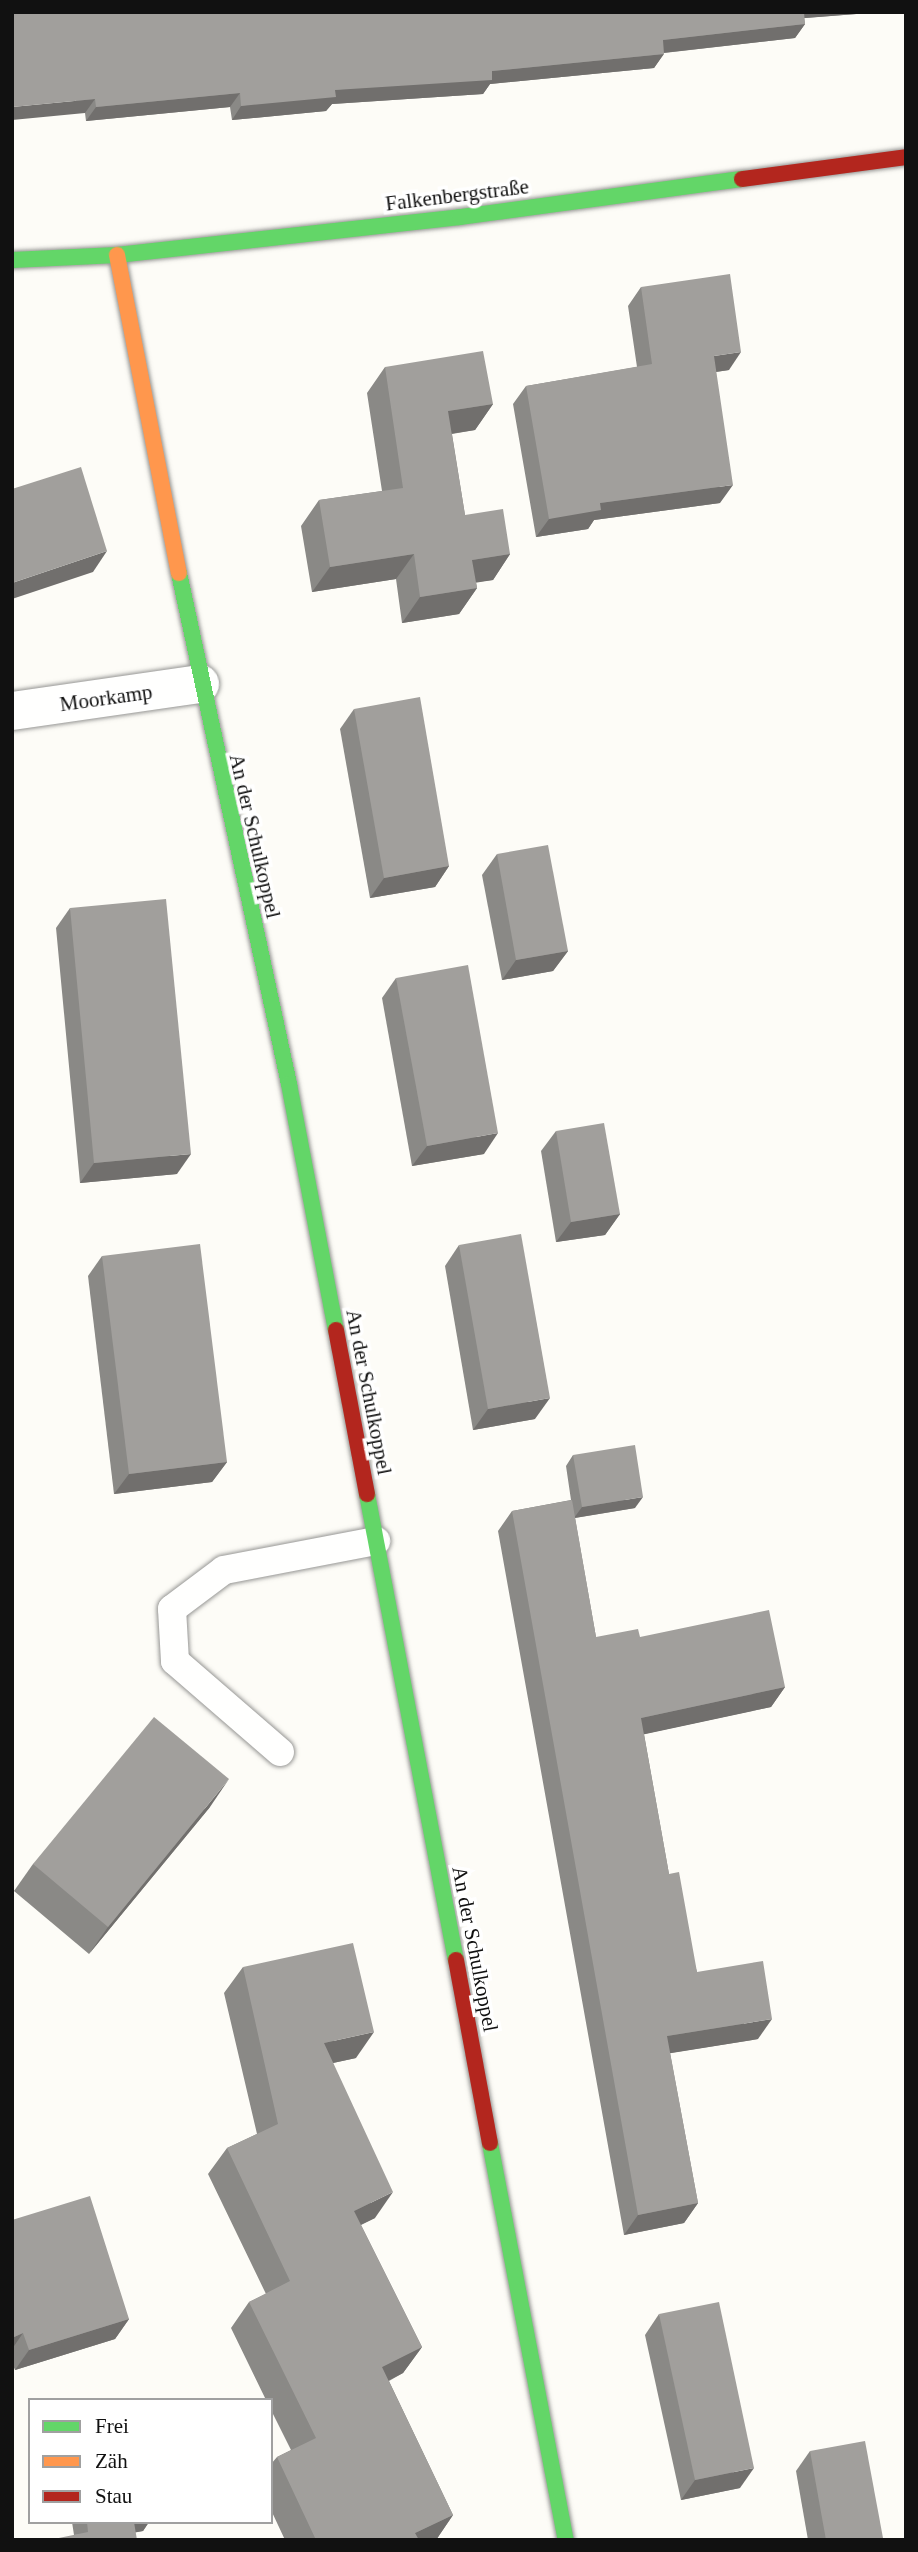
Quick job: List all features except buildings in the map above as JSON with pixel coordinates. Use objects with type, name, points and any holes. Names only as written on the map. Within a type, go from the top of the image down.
[{"type":"street","name":"Falkenbergstraße","points":[[12,260],[117,255],[460,217],[906,157]]},
{"type":"street","name":"An der Schulkoppel","points":[[117,255],[200,684],[289,1084],[566,2540]]},
{"type":"street","name":"Moorkamp","points":[[12,711],[200,684]]},
{"type":"lane","points":[[280,1752],[175,1661],[172,1609],[224,1570],[376,1541]]},
{"type":"traffic: fast","points":[[12,260],[117,255],[460,217],[742,179]]},
{"type":"traffic: fast","points":[[179,573],[289,1084],[336,1330]]},
{"type":"traffic: fast","points":[[367,1494],[456,1960]]},
{"type":"traffic: fast","points":[[490,2143],[566,2540]]},
{"type":"traffic: slow","points":[[117,255],[179,573]]},
{"type":"traffic: jam","points":[[742,179],[906,157]]},
{"type":"traffic: jam","points":[[336,1330],[367,1494]]},
{"type":"traffic: jam","points":[[456,1960],[490,2143]]}]
